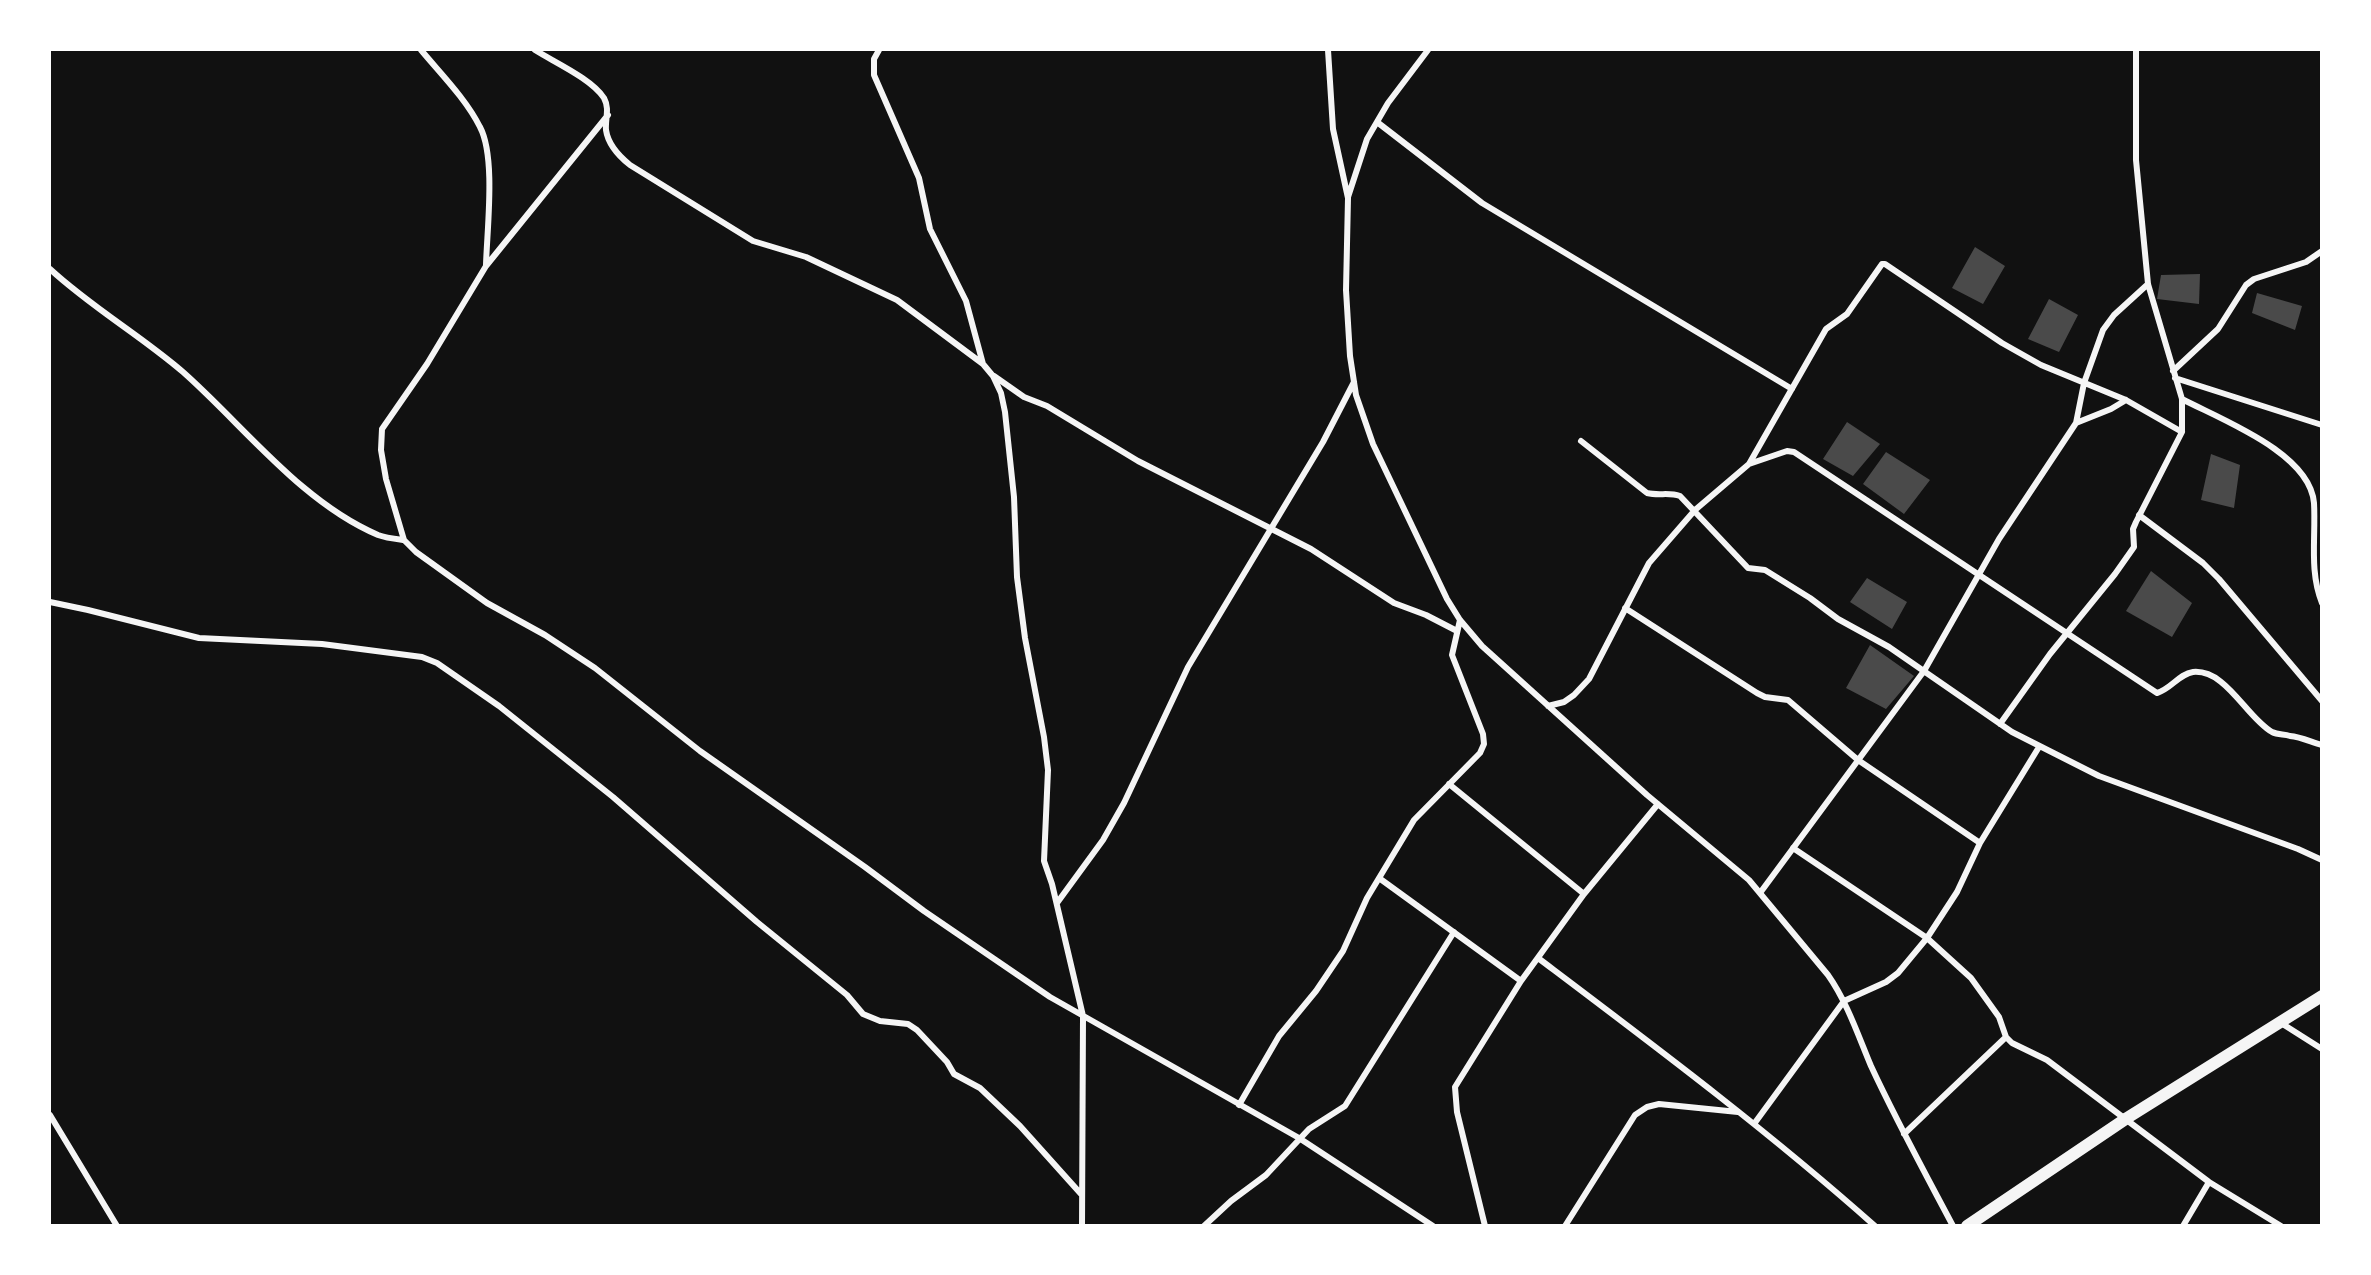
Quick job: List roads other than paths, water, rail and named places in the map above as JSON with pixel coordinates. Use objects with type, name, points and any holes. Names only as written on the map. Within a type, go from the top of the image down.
[{"type":"main road","points":[[1967,1226],[2127,1118],[2322,996]]},
{"type":"street","points":[[421,50],[470,111],[485,137],[489,195],[486,266]]},
{"type":"street","points":[[535,50],[598,91],[606,101],[608,115],[606,131],[622,158],[630,165],[753,241],[806,257],[897,300],[983,364],[993,376],[1001,393],[1014,497],[1019,587],[1025,638],[1048,770],[1044,861],[1057,903],[1083,1016],[1082,1226]]},
{"type":"street","points":[[879,50],[874,59],[874,75],[919,178],[930,229],[969,308],[983,364]]},
{"type":"street","points":[[1328,50],[1333,129],[1348,198],[1346,290],[1350,356],[1356,395],[1373,444],[1447,599],[1482,646],[1658,804],[1749,880],[1828,975],[1844,1001],[1904,1134],[1953,1226]]},
{"type":"street","points":[[1348,198],[1367,139],[1388,103],[1428,50]]},
{"type":"street","points":[[2000,724],[2067,632],[2134,547],[2133,529],[2182,432],[2182,399],[2148,284],[2136,160],[2136,50]]},
{"type":"street","points":[[608,115],[486,266],[427,364],[382,429],[381,450],[386,479],[404,540],[424,558],[487,603],[545,635],[595,668],[700,752],[924,911],[1050,997],[1299,1138],[1433,1226]]},
{"type":"street","points":[[1377,122],[1482,203],[1792,389]]},
{"type":"street","points":[[2174,375],[2218,329],[2246,285],[2254,279],[2306,262],[2322,251]]},
{"type":"street","points":[[1548,706],[1564,702],[1589,679],[1648,563],[1695,510],[1749,464],[1826,329],[1847,314],[1880,266],[1885,264],[2002,343],[2041,365],[2126,400],[2182,432]]},
{"type":"street","points":[[50,269],[73,290],[150,345],[182,372],[278,464],[323,503],[379,536],[404,540]]},
{"type":"street","points":[[1760,893],[1923,671],[1999,539],[2076,423],[2084,383],[2103,330],[2114,315],[2148,284]]},
{"type":"street","points":[[2174,375],[2322,425]]},
{"type":"street","points":[[993,376],[1024,397],[1047,406],[1138,461],[1311,549],[1394,603],[1426,615],[1457,632]]},
{"type":"street","points":[[1057,903],[1103,840],[1119,812],[1145,763],[1164,714],[1188,667],[1323,442],[1354,382]]},
{"type":"street","points":[[2182,399],[2277,449],[2293,462],[2305,478],[2312,492],[2314,503],[2314,572],[2322,603]]},
{"type":"street","points":[[2076,423],[2111,409],[2126,400]]},
{"type":"street","points":[[1581,441],[1647,493],[1672,493],[1680,496],[1748,568],[1765,570],[1810,598],[1838,619],[1889,647],[2000,724],[2039,747],[2099,776],[2298,849],[2322,860]]},
{"type":"street","points":[[1749,464],[1787,450],[1794,452],[2157,693],[2166,690],[2190,672],[2205,672],[2220,681],[2248,712],[2275,734],[2292,736],[2322,745]]},
{"type":"street","points":[[2139,515],[2203,563],[2219,579],[2322,701]]},
{"type":"street","points":[[50,602],[199,638],[322,644],[422,657],[437,663],[499,706],[613,797],[757,922],[847,995],[863,1014],[880,1022],[908,1024],[917,1030],[947,1062],[954,1074],[980,1088],[1020,1126],[1081,1194]]},
{"type":"street","points":[[1625,608],[1757,693],[1765,697],[1788,700],[1858,760],[1980,843]]},
{"type":"street","points":[[1239,1105],[1279,1036],[1316,991],[1343,951],[1367,897],[1414,820],[1480,753],[1484,744],[1483,734],[1452,655],[1461,620]]},
{"type":"street","points":[[1754,1124],[1844,1001],[1886,982],[1898,973],[1927,938],[1957,892],[1980,843],[2039,747]]},
{"type":"street","points":[[1449,784],[1584,894]]},
{"type":"street","points":[[1485,1226],[1457,1112],[1455,1087],[1521,981],[1584,894],[1658,804]]},
{"type":"street","points":[[1793,848],[1927,938],[1971,978],[2000,1017],[2006,1037],[2019,1047],[2047,1060],[2209,1182],[2281,1226]]},
{"type":"street","points":[[1379,878],[1521,981]]},
{"type":"street","points":[[1204,1226],[1230,1201],[1266,1175],[1299,1138],[1318,1121],[1345,1106],[1454,932]]},
{"type":"street","points":[[1538,958],[1665,1053],[1875,1226]]},
{"type":"street","points":[[2281,1023],[2322,1049]]},
{"type":"street","points":[[1904,1134],[2006,1037]]},
{"type":"street","points":[[1565,1226],[1635,1115],[1647,1107],[1659,1104],[1739,1113]]},
{"type":"street","points":[[50,1115],[117,1226]]},
{"type":"street","points":[[2183,1226],[2209,1182]]}]
